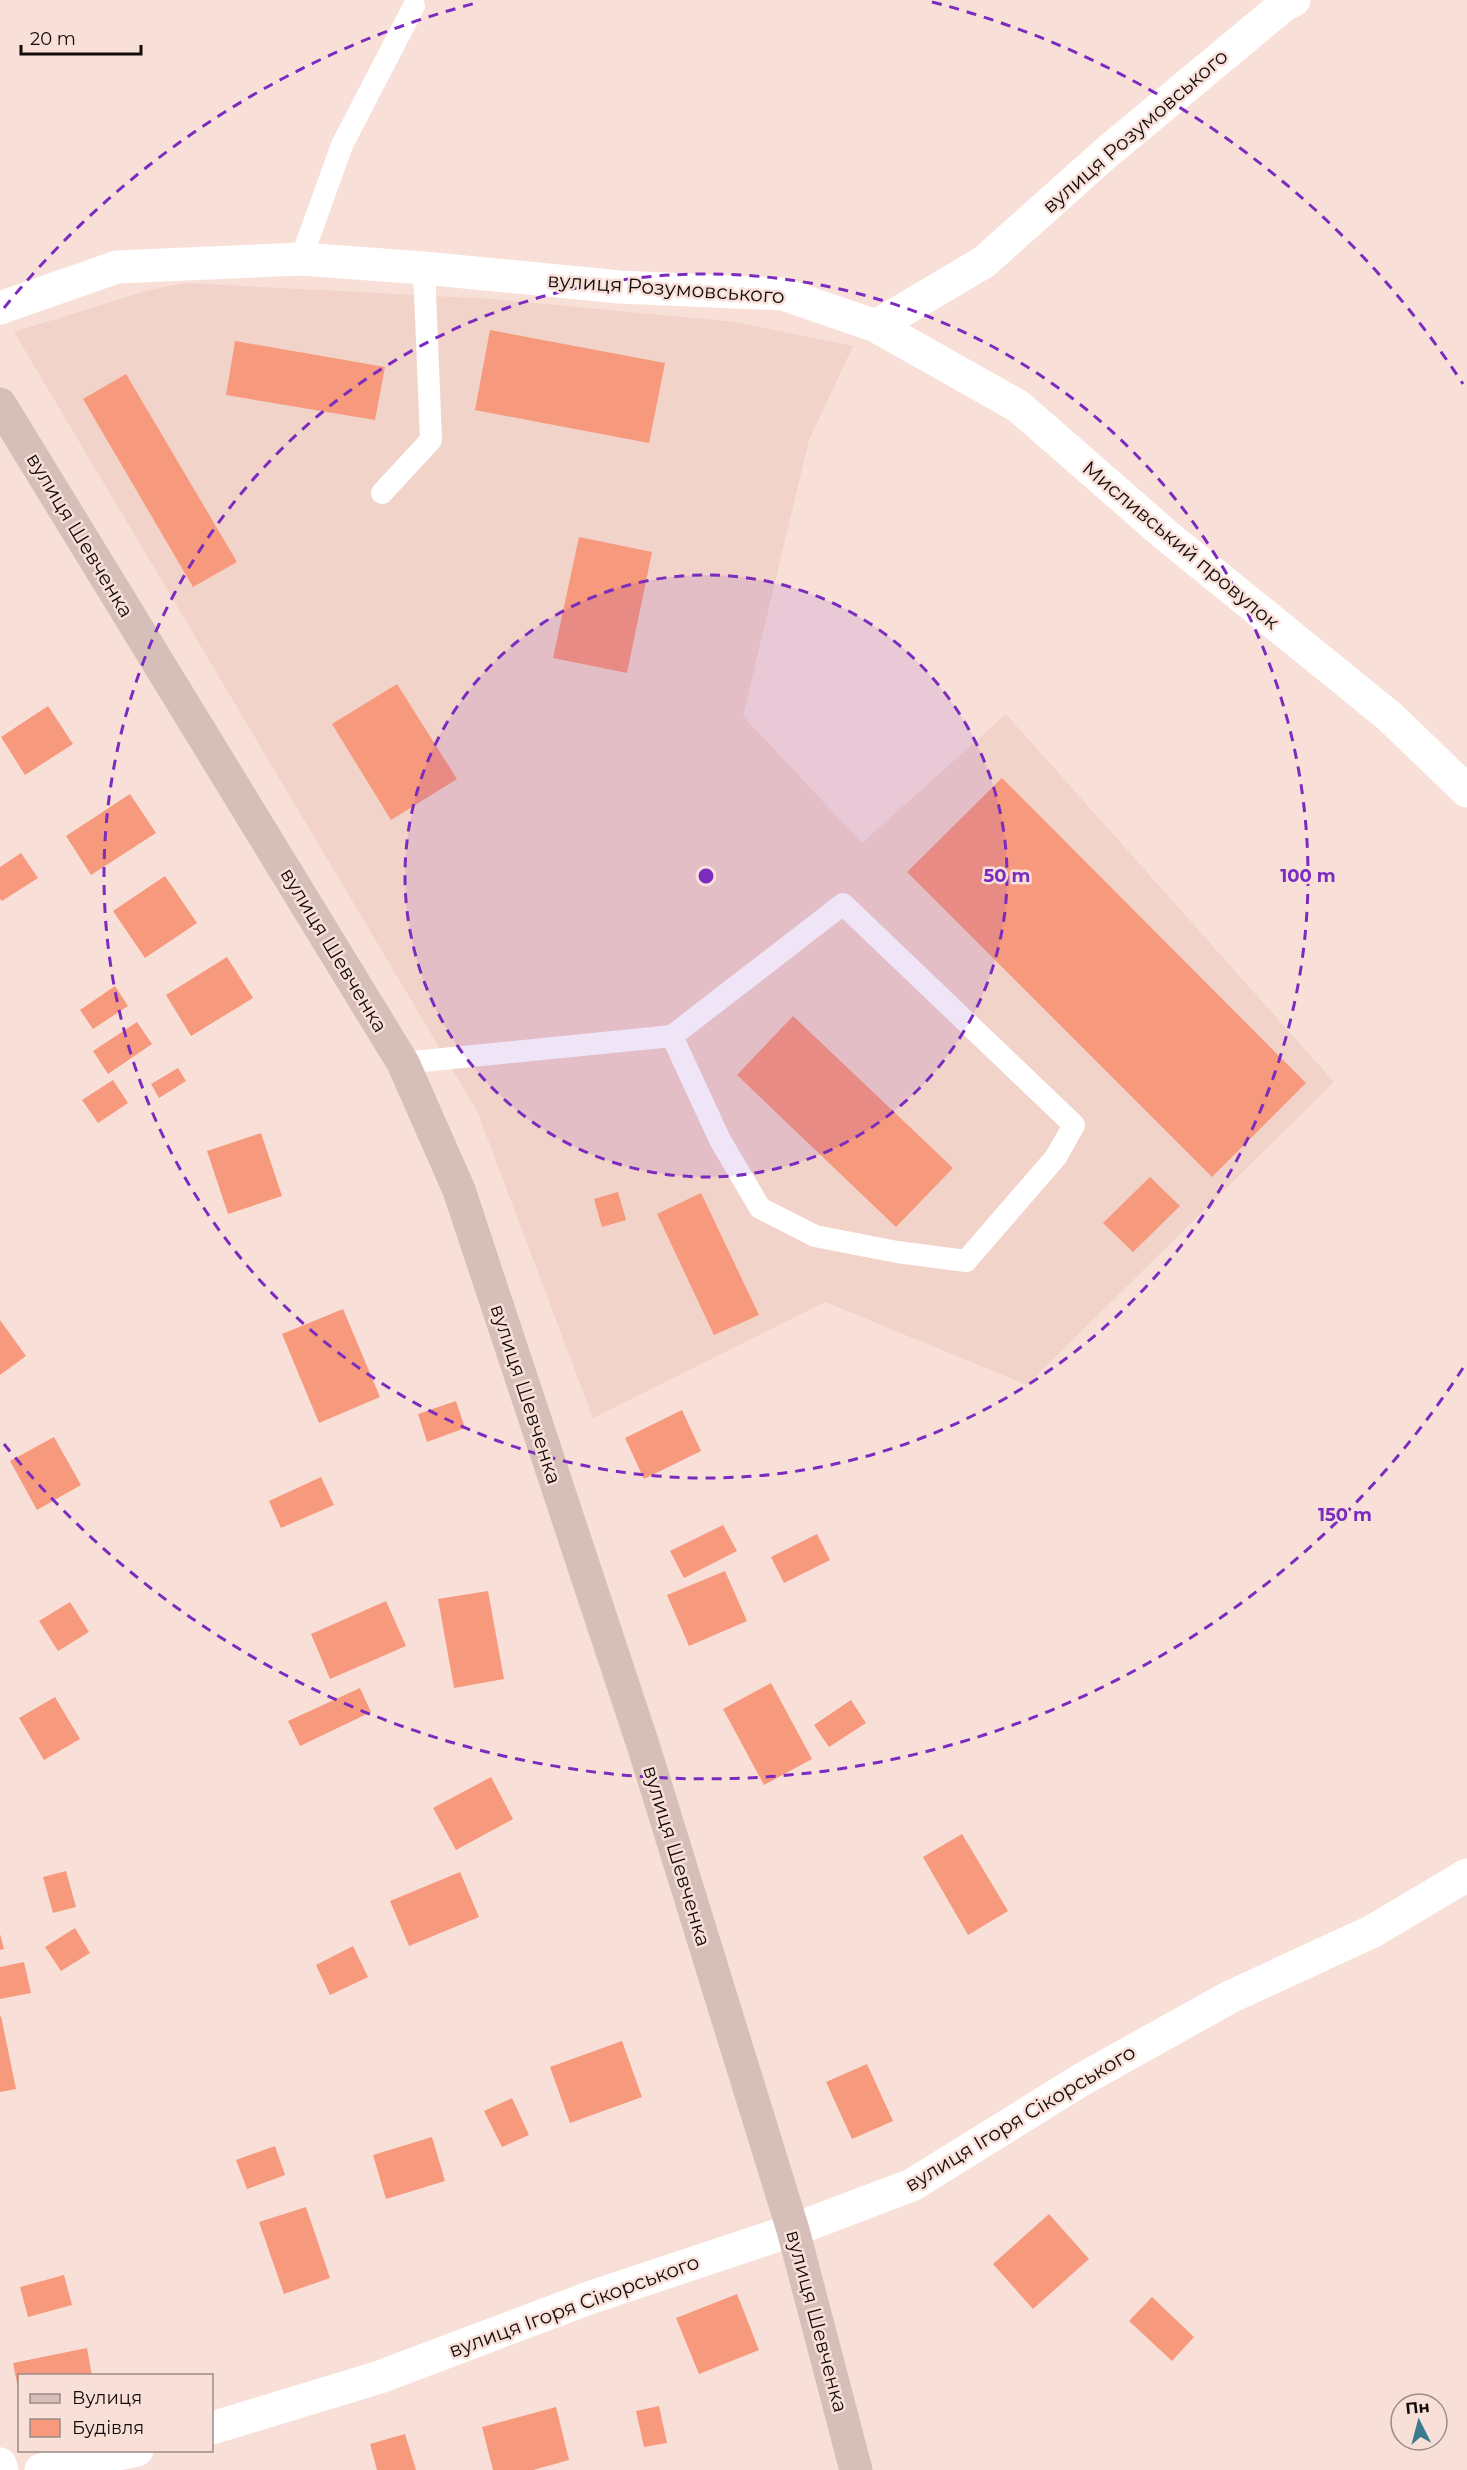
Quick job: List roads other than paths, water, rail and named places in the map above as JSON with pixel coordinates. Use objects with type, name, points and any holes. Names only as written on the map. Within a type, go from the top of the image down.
[{"type":"street","name":"вулиця Розумовського","points":[[0,308],[117,267],[301,259],[620,287],[783,294],[876,326],[984,262],[1115,146],[1284,5],[1294,0]]},
{"type":"street","name":"Мисливський провулок","points":[[876,326],[1018,406],[1167,536],[1389,716],[1467,791]]},
{"type":"street","name":"вулиця Шевченка","points":[[0,404],[403,1063],[459,1190],[645,1751],[793,2230],[856,2470]]},
{"type":"street","name":"вулиця Ігоря Сікорського","points":[[213,2428],[380,2377],[590,2298],[793,2230],[912,2185],[1080,2080],[1230,1997],[1373,1931],[1467,1875]]},
{"type":"street","points":[[41,2470],[132,2452]]},
{"type":"street","points":[[0,2464],[2,2470]]},
{"type":"lane","points":[[301,259],[342,145],[414,6]]},
{"type":"lane","points":[[382,493],[431,440],[424,268]]},
{"type":"lane","points":[[403,1063],[672,1036],[843,904],[1074,1125],[1056,1157],[966,1261],[897,1252],[815,1236],[760,1208],[720,1140],[672,1036]]}]
